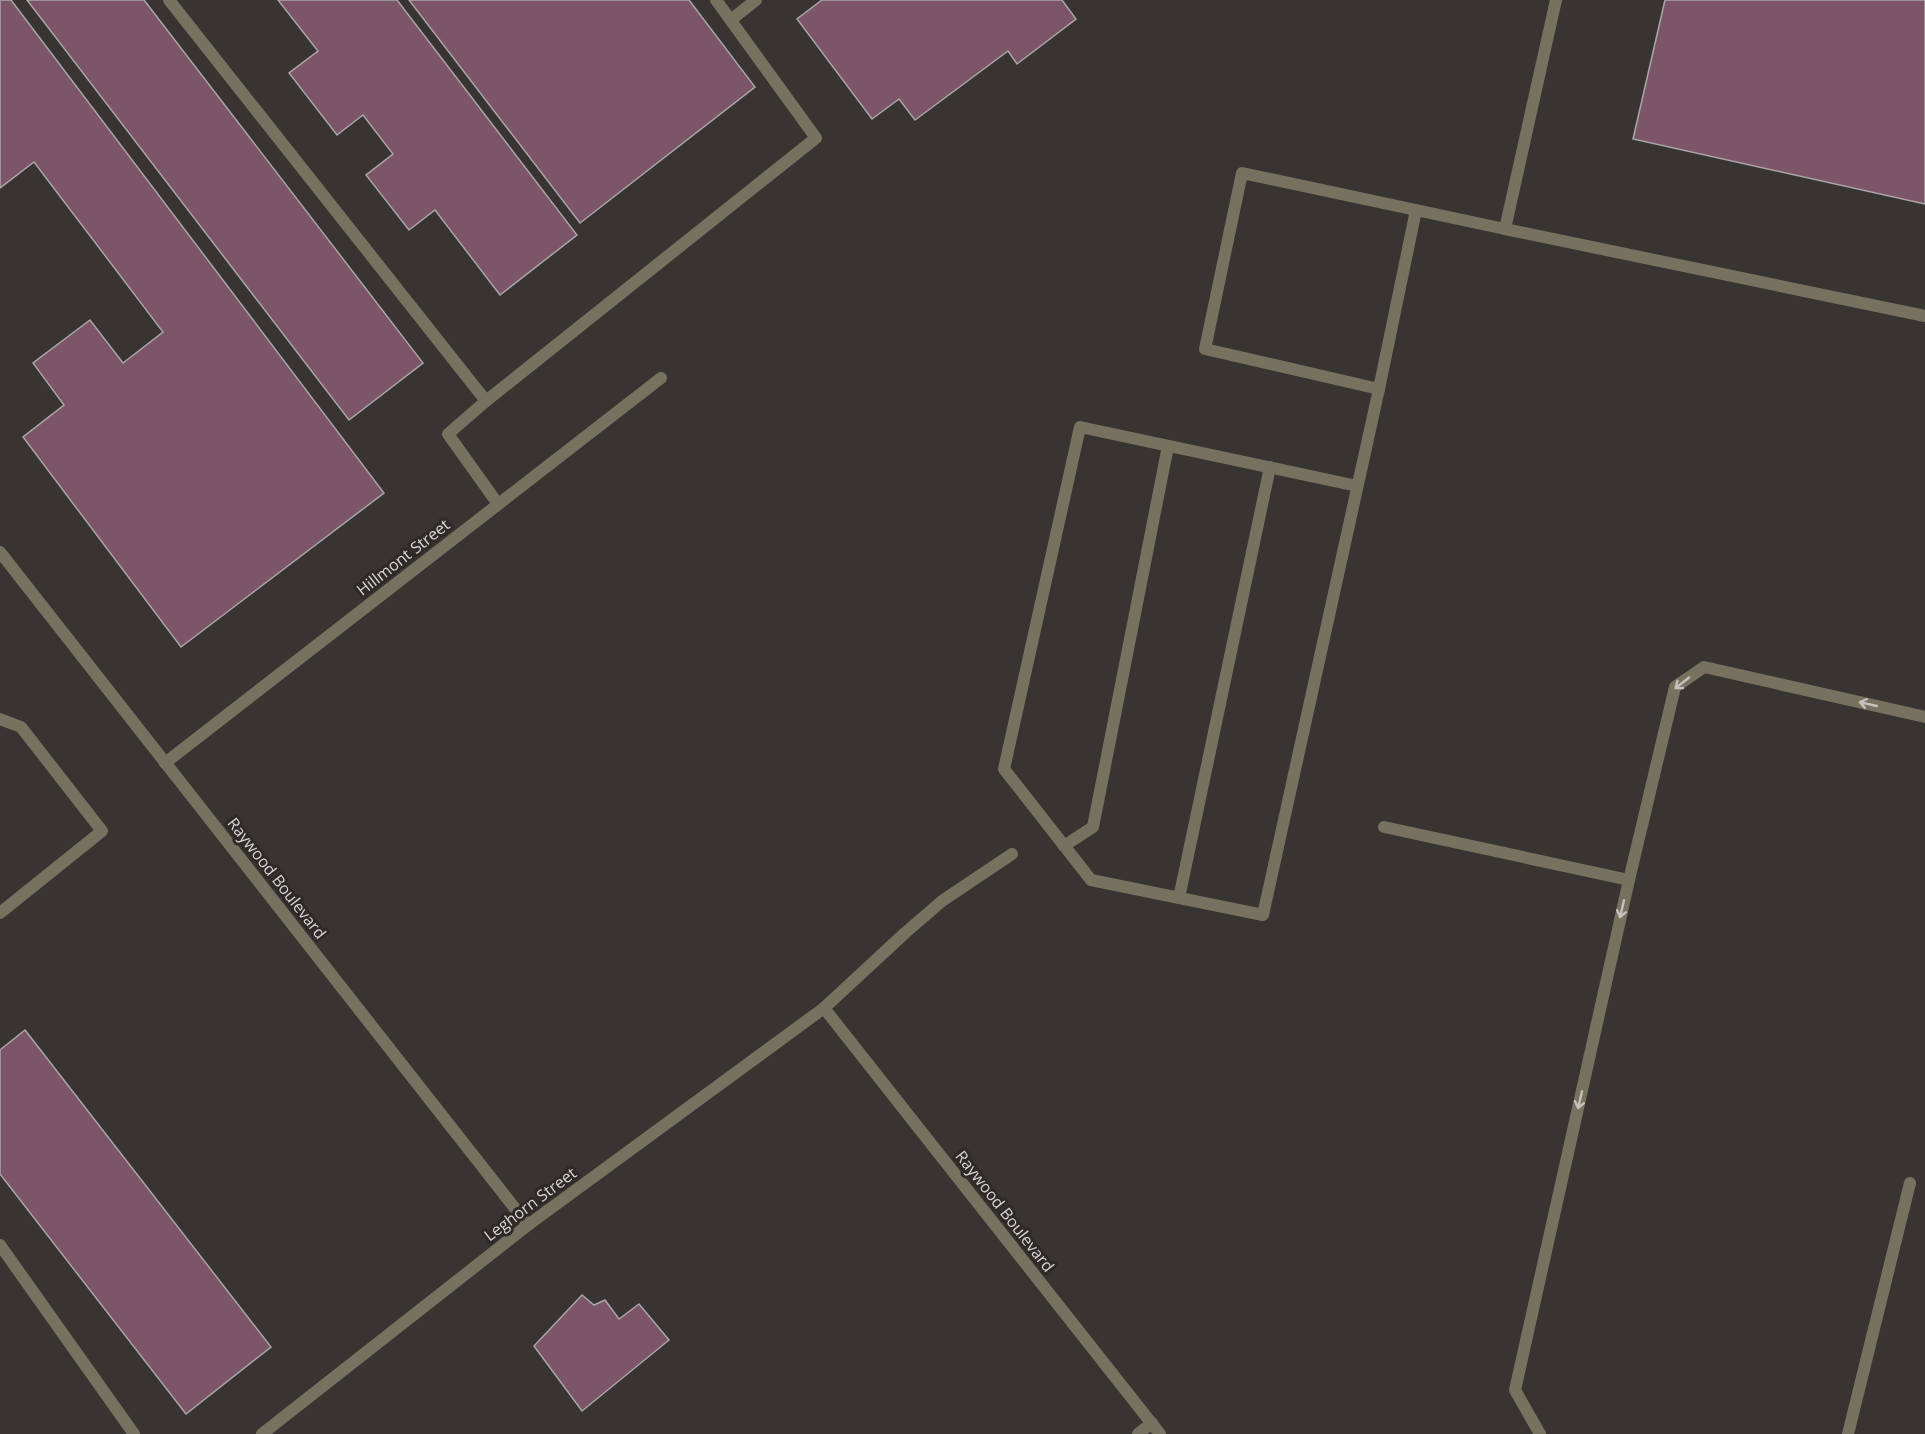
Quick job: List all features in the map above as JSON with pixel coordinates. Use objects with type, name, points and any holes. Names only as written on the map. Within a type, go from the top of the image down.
[{"type":"street","points":[[169,0],[486,400]]},
{"type":"street","points":[[498,504],[448,434],[486,400],[816,138],[732,19],[716,0]]},
{"type":"street","points":[[732,19],[756,0]]},
{"type":"street","points":[[1505,229],[1557,0]]},
{"type":"street","points":[[1379,389],[1205,349],[1242,173],[1925,316]]},
{"type":"street","points":[[1357,486],[1080,428],[1004,769],[1091,880],[1263,915],[1379,389],[1416,210]]},
{"type":"street","name":"Hillmont Street","points":[[165,763],[661,378]]},
{"type":"street","points":[[1065,846],[1093,827],[1168,446]]},
{"type":"street","points":[[1179,898],[1269,467]]},
{"type":"street","name":"Raywood Boulevard","points":[[0,552],[528,1224]]},
{"type":"street","points":[[1540,1434],[1515,1390],[1629,880],[1675,687],[1704,667],[1925,717]]},
{"type":"street","points":[[0,719],[21,728],[102,831],[0,913]]},
{"type":"street","points":[[1384,827],[1629,880]]},
{"type":"street","name":"Leghorn Street","points":[[262,1434],[528,1224],[824,1008],[904,933],[942,901],[1012,854]]},
{"type":"street","name":"Raywood Boulevard","points":[[824,1008],[1160,1434]]},
{"type":"street","points":[[1848,1434],[1910,1183]]},
{"type":"street","points":[[0,1245],[134,1434]]},
{"type":"street","points":[[1138,1434],[1152,1424]]},
{"type":"building","points":[[0,0],[11,0],[384,493],[181,647],[23,437],[64,405],[33,363],[90,320],[123,363],[163,332],[34,162],[0,188]]},
{"type":"building","points":[[27,0],[144,0],[423,363],[349,420]]},
{"type":"building","points":[[278,0],[397,0],[577,235],[500,295],[435,210],[409,230],[366,175],[393,154],[363,115],[337,135],[289,73],[318,51]]},
{"type":"building","points":[[409,0],[689,0],[755,87],[580,223]]},
{"type":"building","points":[[822,0],[1062,0],[1076,19],[1017,64],[1008,51],[915,120],[899,99],[872,119],[797,19]]},
{"type":"building","points":[[1665,0],[1925,0],[1925,204],[1633,139]]},
{"type":"building","points":[[25,1030],[271,1347],[186,1414],[0,1174],[0,1050]]},
{"type":"building","points":[[582,1295],[594,1305],[605,1300],[619,1319],[639,1304],[669,1340],[582,1411],[534,1346]]}]
